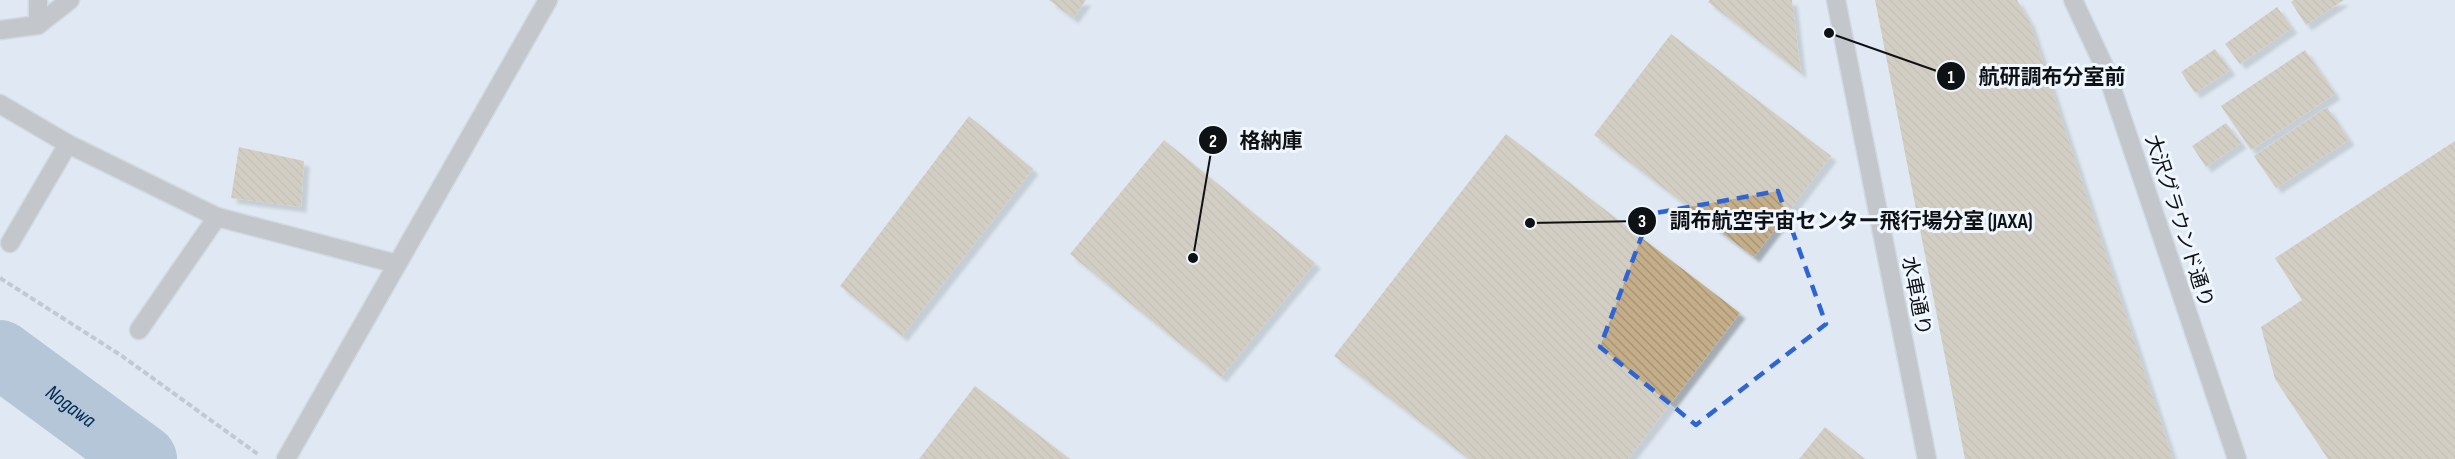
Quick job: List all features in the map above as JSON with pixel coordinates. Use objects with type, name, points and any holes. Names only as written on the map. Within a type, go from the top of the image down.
[{"type":"street","points":[[38,0],[38,25]]},
{"type":"street","points":[[0,30],[38,25],[70,0]]},
{"type":"street","points":[[286,459],[548,0]]},
{"type":"street","name":"水車通り","points":[[1836,0],[1927,459]]},
{"type":"street","name":"大沢グラウンド通り","points":[[2073,0],[2105,68],[2237,459]]},
{"type":"street","points":[[0,104],[68,144],[217,217],[397,264]]},
{"type":"street","points":[[10,243],[68,144]]},
{"type":"street","points":[[140,330],[217,217]]},
{"type":"path","points":[[0,278],[122,356],[265,459]]},
{"type":"highlighted area","points":[[1778,191],[1826,324],[1696,425],[1600,347],[1650,214]]},
{"type":"building","points":[[1049,0],[1086,0],[1073,18]]},
{"type":"building","points":[[1710,0],[1792,0],[1801,73],[1708,2]]},
{"type":"building","points":[[1875,0],[2017,0],[2030,23],[2173,459],[1965,459]]},
{"type":"building","points":[[2294,0],[2344,0],[2306,25],[2291,2]]},
{"type":"building","points":[[2277,7],[2292,28],[2240,64],[2225,44]]},
{"type":"building","points":[[1671,34],[1831,156],[1754,257],[1594,135]]},
{"type":"building","points":[[2215,49],[2230,70],[2195,93],[2181,72]]},
{"type":"building","points":[[2305,50],[2335,94],[2251,150],[2221,106]]},
{"type":"building","points":[[2327,107],[2349,140],[2276,188],[2254,156]]},
{"type":"building","points":[[969,116],[1033,169],[902,336],[840,286]]},
{"type":"building","points":[[2226,123],[2241,143],[2206,167],[2192,146]]},
{"type":"building","points":[[1506,134],[1740,313],[1628,459],[1469,459],[1334,356]]},
{"type":"building","points":[[1164,140],[1315,263],[1221,377],[1070,254]]},
{"type":"building","points":[[2455,141],[2455,459],[2328,459],[2275,379],[2261,327],[2302,300],[2275,258]]},
{"type":"building","points":[[239,147],[304,161],[301,207],[231,198]]},
{"type":"building","points":[[975,386],[1070,459],[919,459]]},
{"type":"building","points":[[1825,427],[1865,459],[1799,459]]},
{"type":"waterway","name":"Nogawa","points":[[0,354],[143,459]]},
{"type":"place","name":"航研調布分室前","points":[[1829,33]]},
{"type":"place","name":"調布航空宇宙センター飛行場分室 (JAXA)","points":[[1530,223]]},
{"type":"place","name":"格納庫","points":[[1193,258]]}]
